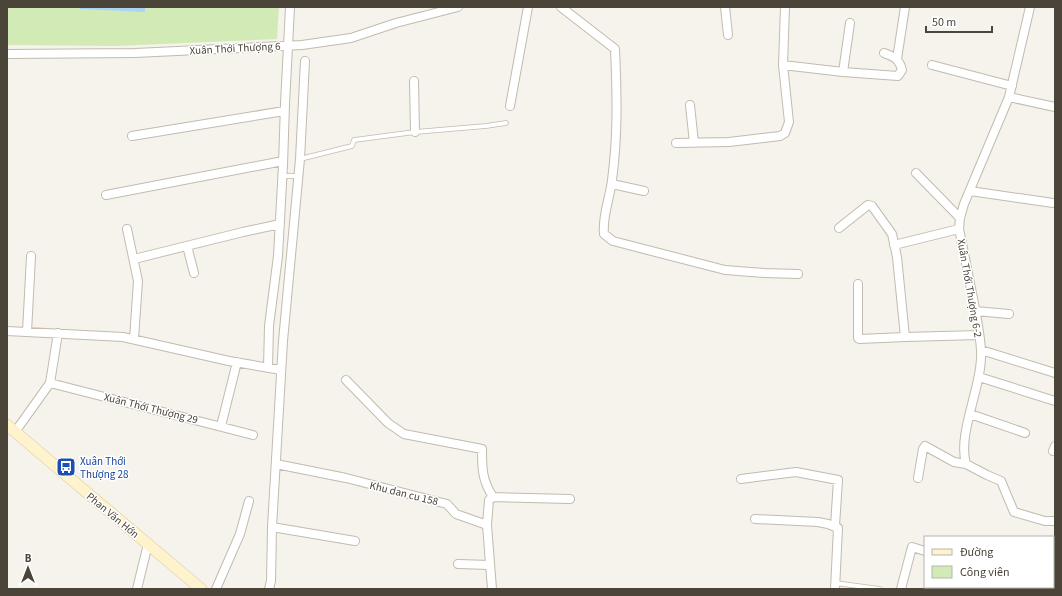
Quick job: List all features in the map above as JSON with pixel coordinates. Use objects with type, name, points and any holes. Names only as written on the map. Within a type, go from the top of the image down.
[{"type":"main road","name":"Phan Văn Hớn","points":[[11,428],[201,589]]},
{"type":"street","points":[[268,368],[269,326],[278,256],[280,224],[284,111],[290,7]]},
{"type":"street","name":"Xuân Thới Thượng 6","points":[[7,54],[135,53],[302,45],[352,38],[429,11],[458,7]]},
{"type":"street","points":[[510,106],[528,7]]},
{"type":"street","points":[[561,7],[615,49],[617,126],[612,184],[603,225],[604,234],[613,241],[725,270],[798,274]]},
{"type":"street","points":[[724,7],[728,35]]},
{"type":"street","points":[[676,143],[729,142],[780,136],[785,133],[789,122],[783,65],[785,7]]},
{"type":"street","points":[[897,59],[905,7]]},
{"type":"street","name":"Xuân Thới Thượng 6-2","points":[[966,464],[964,454],[965,439],[979,377],[981,350],[959,229],[960,218],[1009,97],[1030,7]]},
{"type":"street","points":[[843,72],[850,23]]},
{"type":"street","points":[[783,65],[843,72],[898,76],[902,70],[899,61],[884,53]]},
{"type":"street","points":[[269,589],[271,581],[272,527],[281,370],[300,159],[305,61]]},
{"type":"street","points":[[932,64],[1012,86]]},
{"type":"street","points":[[414,81],[415,132]]},
{"type":"street","points":[[1009,97],[1055,106]]},
{"type":"street","points":[[690,105],[694,143]]},
{"type":"street","points":[[132,136],[284,111]]},
{"type":"street","points":[[106,195],[283,161]]},
{"type":"street","points":[[916,173],[960,218]]},
{"type":"street","points":[[612,184],[644,190]]},
{"type":"street","points":[[970,191],[1053,203]]},
{"type":"street","points":[[839,228],[868,205],[872,206],[892,234],[897,257],[905,337]]},
{"type":"street","points":[[134,259],[280,224]]},
{"type":"street","points":[[127,229],[138,281],[134,339]]},
{"type":"street","points":[[894,245],[959,229]]},
{"type":"street","points":[[187,246],[194,273]]},
{"type":"street","points":[[27,332],[31,256]]},
{"type":"street","points":[[858,284],[859,339],[979,336]]},
{"type":"street","points":[[975,311],[1009,314]]},
{"type":"street","points":[[7,331],[124,337],[237,362],[281,370]]},
{"type":"street","points":[[11,428],[50,383],[58,333]]},
{"type":"street","points":[[981,350],[1055,373]]},
{"type":"street","points":[[221,426],[237,362]]},
{"type":"street","points":[[979,377],[1055,402]]},
{"type":"street","points":[[346,380],[388,423],[404,434],[482,449],[482,474],[494,497]]},
{"type":"street","name":"Xuân Thới Thượng 29","points":[[50,383],[253,435]]},
{"type":"street","points":[[970,414],[1026,433]]},
{"type":"street","points":[[918,478],[922,449],[925,446],[954,462],[966,464],[1001,481],[1014,512],[1045,521],[1055,521]]},
{"type":"street","name":"Khu dan cu 158","points":[[276,464],[346,478],[447,504],[456,514],[487,525]]},
{"type":"street","points":[[740,479],[796,472],[838,480],[836,526],[839,531],[836,586]]},
{"type":"street","points":[[492,589],[487,525],[489,500],[494,497],[570,499]]},
{"type":"street","points":[[216,589],[240,534],[249,501]]},
{"type":"street","points":[[755,519],[818,522],[836,526]]},
{"type":"street","points":[[272,527],[355,542]]},
{"type":"street","points":[[137,589],[148,544]]},
{"type":"street","points":[[901,589],[912,547],[924,551]]},
{"type":"street","points":[[458,564],[490,565]]},
{"type":"lane","points":[[300,159],[352,146],[354,140],[506,123]]},
{"type":"lane","points":[[282,176],[298,176]]},
{"type":"lane","points":[[836,586],[880,589]]},
{"type":"green space","points":[[7,7],[279,7],[277,39],[116,46],[7,45]]},
{"type":"water","points":[[78,7],[145,7],[145,12],[80,9]]},
{"type":"place","name":"Xuân Thới Thượng 28","points":[[66,467]]}]
